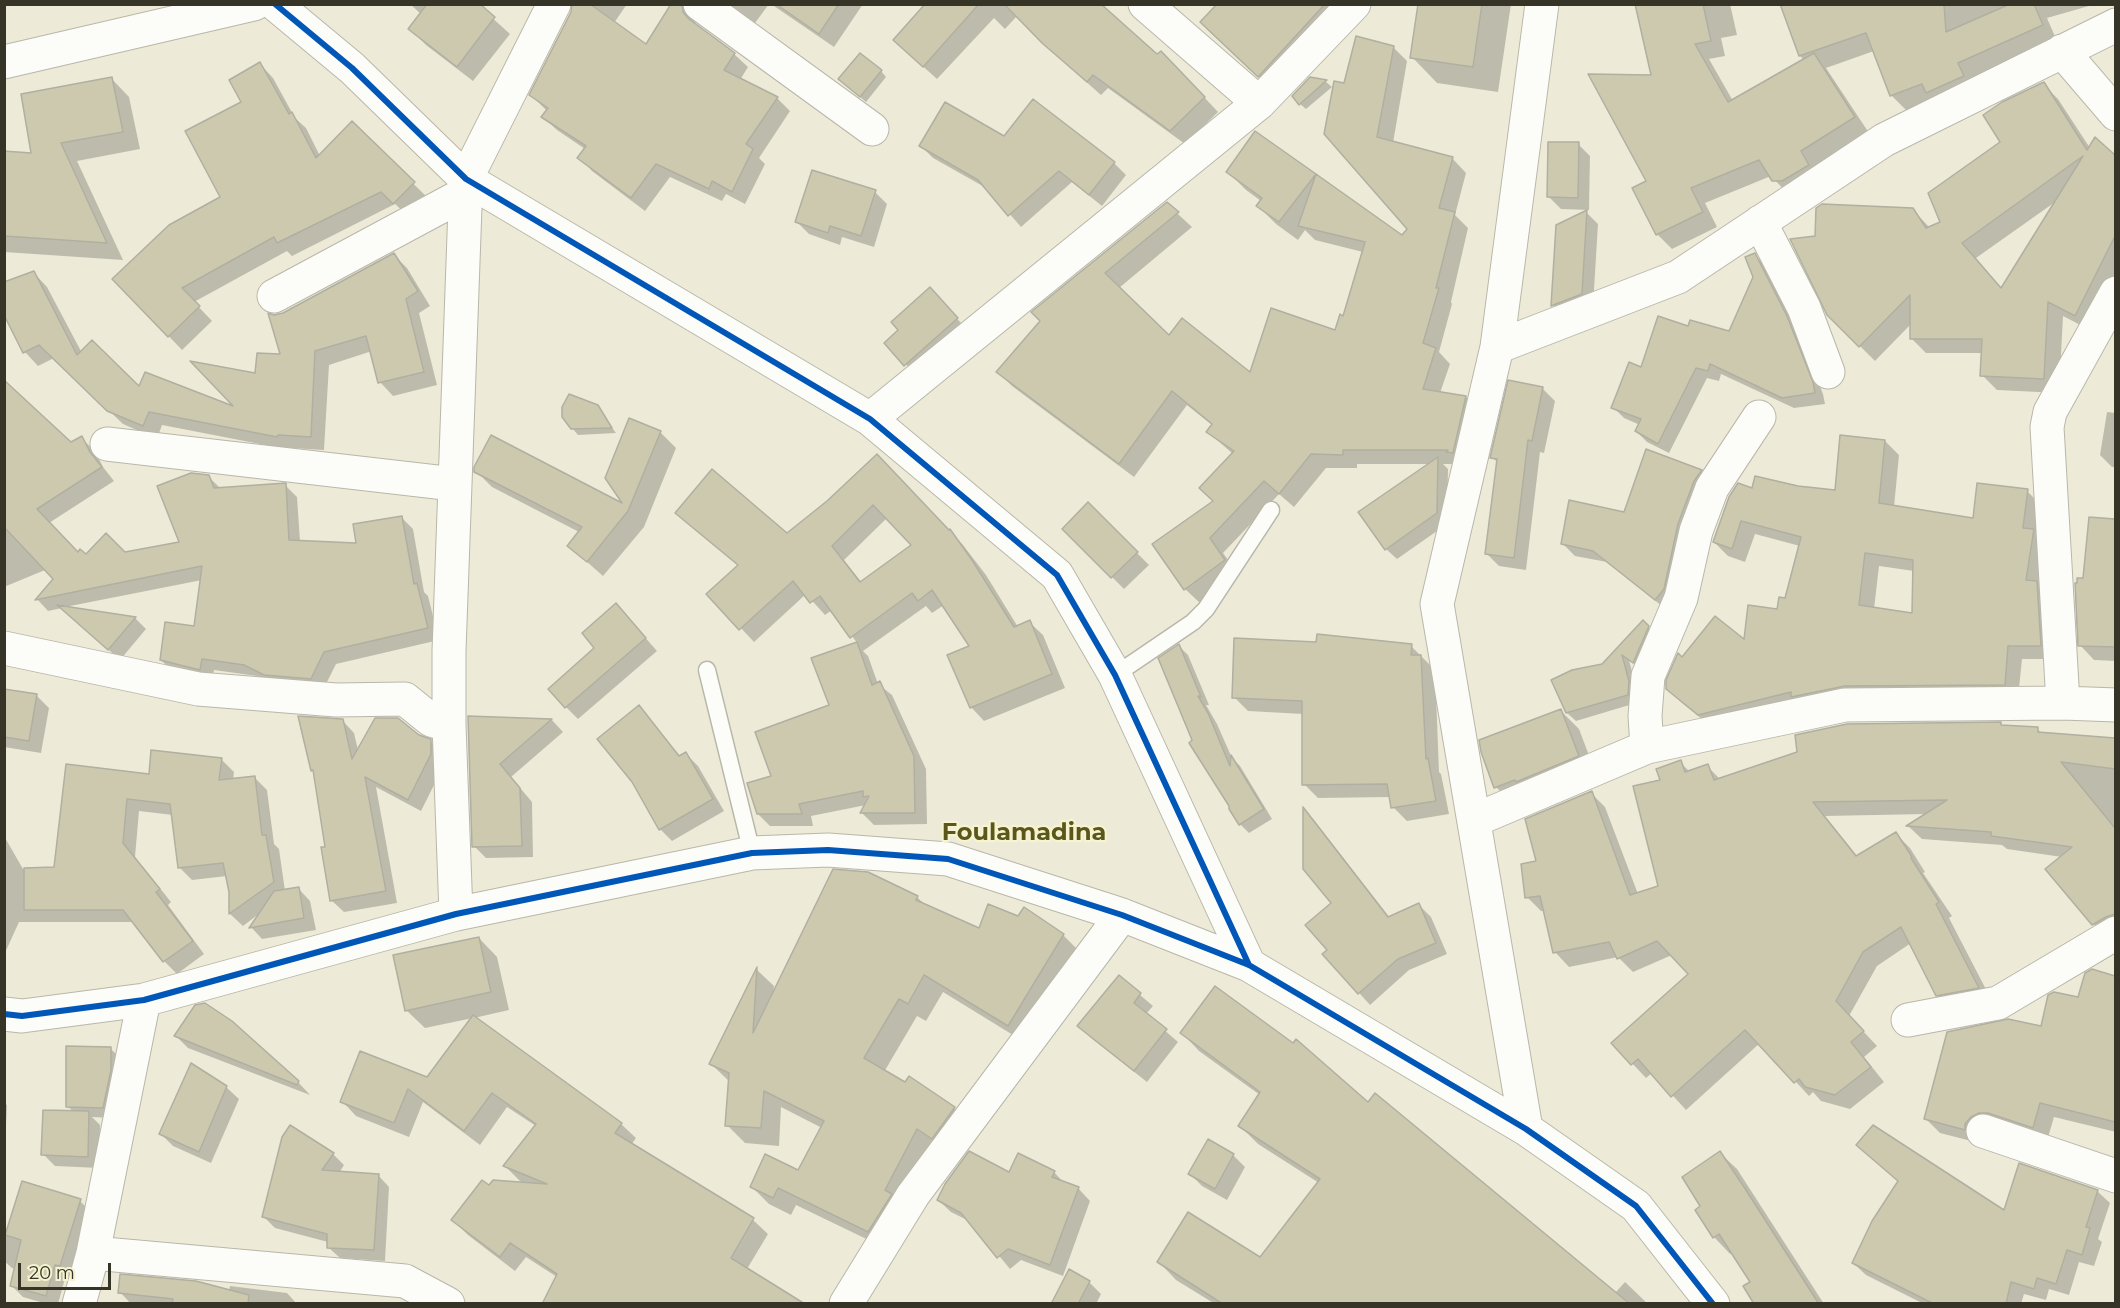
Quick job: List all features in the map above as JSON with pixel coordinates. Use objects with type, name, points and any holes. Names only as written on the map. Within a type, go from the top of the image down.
[{"type":"street","points":[[4,62],[254,4]]},
{"type":"street","points":[[274,4],[352,68],[466,186],[870,419],[1057,575],[1115,675],[1249,965]]},
{"type":"street","points":[[456,914],[449,725],[449,651],[466,186],[554,4]]},
{"type":"street","points":[[700,4],[872,129]]},
{"type":"street","points":[[1145,4],[1259,103]]},
{"type":"street","points":[[870,419],[1259,103],[1354,4]]},
{"type":"street","points":[[1526,1129],[1437,604],[1497,347],[1542,4]]},
{"type":"street","points":[[1497,347],[1678,277],[1884,140],[2115,25]]},
{"type":"street","points":[[2062,51],[2115,114]]},
{"type":"street","points":[[274,296],[466,186]]},
{"type":"street","points":[[1760,222],[1804,308],[1828,372]]},
{"type":"street","points":[[2063,703],[2047,427],[2050,412],[2115,293]]},
{"type":"street","points":[[1647,747],[1645,716],[1648,676],[1681,598],[1696,531],[1712,488],[1759,417]]},
{"type":"street","points":[[107,444],[454,484]]},
{"type":"street","points":[[4,648],[198,689],[336,700],[405,699],[431,720],[449,725]]},
{"type":"street","points":[[1475,820],[1647,747],[1845,705],[2063,703],[2115,705]]},
{"type":"street","points":[[4,1014],[22,1016],[144,1000],[456,914],[752,853],[828,850],[948,859],[1122,915],[1249,965],[1526,1129],[1636,1206],[1713,1304]]},
{"type":"street","points":[[846,1304],[913,1195],[1122,915]]},
{"type":"street","points":[[1908,1020],[1998,1003],[2115,933]]},
{"type":"street","points":[[79,1304],[93,1253],[144,1000]]},
{"type":"street","points":[[1983,1131],[2115,1176]]},
{"type":"street","points":[[93,1253],[405,1281],[448,1304]]},
{"type":"lane","points":[[1115,675],[1193,622],[1206,609],[1271,510]]},
{"type":"lane","points":[[707,670],[752,853]]},
{"type":"building","points":[[427,4],[480,4],[495,17],[457,67],[408,29]]},
{"type":"building","points":[[572,4],[590,4],[646,44],[671,4],[682,4],[683,12],[689,19],[735,53],[724,70],[778,97],[746,144],[753,149],[732,192],[712,181],[709,189],[656,164],[631,198],[577,158],[586,146],[541,117],[548,108],[529,95],[571,12]]},
{"type":"building","points":[[776,4],[839,4],[819,34]]},
{"type":"building","points":[[925,4],[979,4],[923,67],[893,40]]},
{"type":"building","points":[[1004,4],[1101,4],[1157,54],[1161,51],[1205,97],[1170,131],[1093,75],[1087,82],[1042,43]]},
{"type":"building","points":[[1217,4],[1325,4],[1258,77],[1200,22]]},
{"type":"building","points":[[1418,4],[1482,4],[1473,67],[1410,58]]},
{"type":"building","points":[[1635,4],[1703,4],[1711,41],[1695,44],[1728,102],[1814,53],[1855,117],[1801,151],[1809,165],[1782,181],[1772,181],[1759,160],[1691,188],[1703,212],[1656,235],[1632,188],[1646,181],[1588,74],[1651,75]]},
{"type":"building","points":[[1780,4],[1944,4],[1946,32],[2010,4],[2034,4],[2043,25],[1958,63],[1964,76],[1926,93],[1922,84],[1890,96],[1866,33],[1799,56]]},
{"type":"building","points":[[1356,36],[1394,46],[1377,137],[1453,157],[1439,208],[1455,212],[1436,288],[1439,288],[1423,343],[1436,348],[1423,389],[1466,396],[1453,453],[1446,452],[1448,450],[1343,450],[1343,455],[1311,454],[1279,494],[1264,481],[1210,538],[1225,560],[1184,590],[1152,544],[1213,501],[1199,488],[1234,451],[1206,432],[1212,424],[1172,391],[1119,464],[996,372],[1040,321],[1031,312],[1167,202],[1179,212],[1105,273],[1169,335],[1182,318],[1250,372],[1271,308],[1335,330],[1340,314],[1343,316],[1365,242],[1298,226],[1316,174],[1402,235],[1407,229],[1324,134],[1334,81],[1344,83]]},
{"type":"building","points":[[860,53],[882,70],[860,97],[838,79]]},
{"type":"building","points":[[260,62],[289,114],[292,112],[316,158],[352,121],[415,182],[393,204],[381,192],[277,243],[274,237],[182,288],[200,306],[168,337],[112,279],[169,225],[220,197],[185,131],[241,102],[229,80]]},
{"type":"building","points":[[112,77],[123,132],[61,143],[107,243],[4,236],[4,151],[31,153],[21,94]]},
{"type":"building","points":[[1310,77],[1327,80],[1299,105],[1292,96]]},
{"type":"building","points":[[2044,82],[2087,150],[2095,137],[2115,155],[2115,236],[2075,316],[2048,302],[2044,379],[1980,376],[1982,339],[1910,339],[1910,295],[1859,347],[1827,315],[1790,239],[1815,236],[1816,208],[1822,204],[1913,208],[1926,228],[1940,222],[1928,193],[2000,142],[1983,115],[2002,102]],"holes":[[[2083,156],[2001,288],[1962,243]]]},
{"type":"building","points":[[1033,99],[1115,162],[1089,195],[1059,171],[1008,216],[978,180],[919,146],[945,102],[1004,136]]},
{"type":"building","points":[[1255,131],[1316,174],[1279,222],[1256,206],[1262,198],[1226,172]]},
{"type":"building","points":[[1548,142],[1579,142],[1578,198],[1547,197]]},
{"type":"building","points":[[812,170],[876,190],[861,236],[830,226],[828,233],[795,222]]},
{"type":"building","points":[[1587,210],[1582,294],[1551,306],[1556,225]]},
{"type":"building","points":[[394,253],[418,291],[406,299],[424,372],[378,383],[366,336],[315,351],[311,437],[278,435],[277,437],[149,412],[143,426],[107,411],[39,345],[23,353],[4,315],[4,282],[34,271],[77,355],[92,340],[139,386],[145,372],[233,406],[190,361],[255,373],[257,353],[280,354],[268,313],[274,315],[283,313]]},
{"type":"building","points":[[1755,253],[1787,316],[1813,382],[1815,393],[1782,398],[1710,364],[1708,371],[1696,368],[1658,444],[1635,431],[1641,419],[1611,408],[1629,362],[1641,367],[1658,316],[1688,326],[1690,320],[1729,331],[1753,277],[1745,257]]},
{"type":"building","points":[[930,287],[958,318],[904,366],[884,343],[898,330],[891,322]]},
{"type":"building","points":[[4,380],[71,442],[82,436],[90,452],[102,467],[37,509],[78,552],[80,549],[86,554],[106,533],[125,552],[179,542],[157,486],[191,473],[209,475],[214,488],[286,483],[289,540],[356,543],[353,524],[402,516],[414,584],[417,583],[428,628],[324,652],[311,679],[264,675],[244,665],[202,659],[200,670],[160,660],[165,622],[194,626],[202,566],[35,600],[53,579],[4,527]]},
{"type":"building","points":[[1508,380],[1543,387],[1532,441],[1528,440],[1514,558],[1485,554],[1497,459],[1490,458]]},
{"type":"building","points":[[569,394],[598,405],[612,428],[571,429],[562,417],[562,407]]},
{"type":"building","points":[[629,418],[661,431],[628,511],[587,562],[567,546],[582,527],[474,472],[474,467],[491,435],[622,503],[605,478]]},
{"type":"building","points":[[1840,435],[1885,440],[1879,503],[1973,518],[1977,483],[2028,489],[2023,528],[2034,529],[2026,580],[2037,581],[2041,646],[2008,646],[2005,685],[1845,686],[1791,697],[1791,692],[1698,715],[1666,689],[1666,680],[1678,653],[1682,657],[1715,616],[1744,639],[1748,605],[1777,609],[1779,597],[1785,598],[1801,537],[1741,521],[1732,549],[1713,542],[1729,497],[1738,483],[1752,488],[1755,476],[1798,486],[1835,490]],"holes":[[[1865,553],[1913,560],[1912,613],[1859,605]]]},
{"type":"building","points":[[1646,449],[1702,470],[1694,481],[1678,524],[1664,589],[1655,600],[1593,551],[1561,544],[1569,500],[1624,512]]},
{"type":"building","points":[[877,454],[950,529],[1014,627],[1030,620],[1052,674],[970,708],[947,655],[969,646],[932,590],[918,601],[912,593],[850,638],[820,596],[810,603],[793,581],[739,630],[706,594],[738,565],[675,513],[712,469],[787,533],[827,501]],"holes":[[[873,505],[911,545],[860,582],[832,546]]]},
{"type":"building","points":[[1438,457],[1437,513],[1385,550],[1358,512]]},
{"type":"building","points":[[1088,502],[1138,552],[1111,578],[1062,529]]},
{"type":"building","points":[[2089,517],[2115,519],[2115,647],[2078,646],[2075,583],[2077,583],[2077,578],[2083,578]]},
{"type":"building","points":[[616,603],[646,638],[565,708],[548,689],[594,648],[582,633]]},
{"type":"building","points":[[57,605],[136,617],[108,650]]},
{"type":"building","points":[[1643,620],[1649,626],[1633,663],[1622,655],[1629,681],[1628,695],[1566,713],[1551,680],[1572,670],[1602,664]]},
{"type":"building","points":[[1317,634],[1412,644],[1411,655],[1421,655],[1426,759],[1428,758],[1436,801],[1391,808],[1387,784],[1302,785],[1302,701],[1232,698],[1234,638],[1316,642]]},
{"type":"building","points":[[857,642],[872,685],[880,681],[914,756],[915,813],[860,813],[869,796],[863,797],[863,791],[799,804],[802,814],[757,814],[747,783],[771,776],[755,732],[829,705],[811,658]]},
{"type":"building","points":[[1179,644],[1201,697],[1198,696],[1208,713],[1230,766],[1231,755],[1264,809],[1239,825],[1189,743],[1192,740],[1158,658]]},
{"type":"building","points":[[4,689],[37,694],[29,741],[4,737]]},
{"type":"building","points":[[639,705],[679,756],[686,752],[713,799],[659,830],[632,782],[597,739]]},
{"type":"building","points":[[1561,709],[1579,756],[1516,782],[1515,780],[1494,788],[1479,740]]},
{"type":"building","points":[[298,716],[343,719],[352,759],[375,718],[398,718],[419,735],[431,739],[431,754],[408,800],[365,777],[386,891],[330,901],[321,847],[325,847],[313,770],[311,771]]},
{"type":"building","points":[[468,716],[552,719],[500,764],[520,788],[522,846],[472,847]]},
{"type":"building","points":[[2001,722],[2001,725],[2038,727],[2038,732],[2115,738],[2115,769],[2061,762],[2115,828],[2115,914],[2092,925],[2045,869],[2072,847],[1991,836],[1991,832],[1906,826],[1947,800],[1813,802],[1856,856],[1896,832],[1939,902],[1936,904],[1979,988],[1936,996],[1901,927],[1863,952],[1836,1001],[1864,1031],[1851,1042],[1871,1067],[1835,1095],[1805,1087],[1799,1079],[1794,1083],[1745,1030],[1671,1097],[1638,1059],[1631,1065],[1611,1043],[1688,974],[1657,941],[1617,959],[1609,942],[1553,953],[1540,896],[1525,898],[1521,864],[1536,861],[1525,819],[1592,791],[1630,895],[1658,886],[1633,786],[1660,780],[1656,769],[1681,760],[1685,772],[1708,764],[1714,780],[1797,752],[1795,735],[1847,724]]},
{"type":"building","points":[[151,750],[222,758],[219,780],[255,776],[262,835],[266,835],[274,882],[229,914],[229,892],[223,863],[178,868],[170,804],[127,799],[123,843],[160,889],[156,892],[193,941],[163,962],[123,910],[24,910],[24,868],[54,867],[66,764],[149,774]]},
{"type":"building","points":[[1303,807],[1388,917],[1419,903],[1436,943],[1398,959],[1358,994],[1322,954],[1327,950],[1305,925],[1331,903],[1303,869]]},
{"type":"building","points":[[833,869],[868,872],[918,896],[916,900],[979,928],[988,904],[1018,916],[1024,907],[1064,934],[1008,1026],[924,975],[908,1004],[899,999],[864,1058],[905,1082],[909,1076],[955,1107],[932,1139],[917,1129],[885,1190],[892,1194],[868,1232],[778,1188],[773,1198],[750,1187],[765,1154],[798,1170],[824,1121],[764,1091],[761,1128],[725,1126],[729,1073],[709,1064],[757,967],[753,1033]]},
{"type":"building","points":[[299,887],[304,918],[249,928],[274,891]]},
{"type":"building","points":[[479,937],[491,992],[405,1011],[393,955]]},
{"type":"building","points":[[2092,969],[2115,976],[2115,1122],[2040,1103],[2033,1128],[1988,1113],[1979,1113],[1971,1117],[1965,1124],[1965,1130],[1924,1119],[1947,1032],[2008,1019],[2041,1026],[2048,995],[2054,992],[2078,997],[2085,973]]},
{"type":"building","points":[[1119,975],[1141,993],[1134,1003],[1167,1029],[1134,1071],[1077,1026]]},
{"type":"building","points":[[1215,986],[1293,1043],[1296,1039],[1368,1102],[1375,1093],[1630,1304],[1223,1304],[1157,1262],[1188,1212],[1260,1257],[1320,1179],[1238,1126],[1260,1092],[1180,1033]]},
{"type":"building","points":[[205,1003],[232,1021],[299,1081],[297,1085],[174,1036],[195,1005]]},
{"type":"building","points":[[473,1015],[622,1123],[615,1133],[754,1218],[731,1258],[805,1304],[542,1304],[557,1274],[510,1243],[500,1257],[451,1220],[482,1180],[489,1185],[493,1180],[547,1184],[503,1166],[536,1124],[492,1093],[464,1131],[408,1089],[394,1123],[340,1102],[360,1051],[427,1077]]},
{"type":"building","points":[[66,1046],[111,1047],[111,1070],[103,1108],[66,1107]]},
{"type":"building","points":[[191,1063],[227,1086],[199,1152],[159,1134]]},
{"type":"building","points":[[43,1110],[89,1111],[88,1157],[41,1155]]},
{"type":"building","points":[[290,1125],[334,1153],[322,1170],[379,1174],[374,1250],[327,1248],[327,1234],[262,1217],[282,1137]]},
{"type":"building","points":[[1873,1125],[2004,1210],[2019,1163],[2098,1190],[2086,1227],[2090,1228],[2082,1255],[2067,1250],[2056,1284],[2037,1278],[2034,1289],[2011,1282],[2006,1304],[1934,1304],[1852,1263],[1872,1221],[1898,1181],[1856,1145]]},
{"type":"building","points":[[1208,1139],[1234,1154],[1215,1189],[1188,1174]]},
{"type":"building","points":[[969,1151],[1009,1172],[1018,1153],[1055,1171],[1052,1177],[1079,1187],[1050,1265],[1008,1249],[997,1258],[961,1213],[937,1200],[945,1184]]},
{"type":"building","points":[[1720,1151],[1819,1304],[1754,1304],[1743,1286],[1750,1282],[1719,1234],[1713,1238],[1695,1210],[1700,1206],[1682,1177]]},
{"type":"building","points":[[22,1181],[81,1199],[60,1266],[55,1265],[46,1296],[10,1286],[21,1240],[5,1235]]},
{"type":"building","points":[[1069,1269],[1090,1281],[1078,1304],[1051,1304]]},
{"type":"building","points":[[120,1274],[196,1281],[249,1295],[248,1304],[172,1304],[173,1299],[118,1293]]},
{"type":"cycle path","points":[[275,4],[352,68],[466,179],[870,419],[1057,575],[1115,675],[1249,965]]},
{"type":"cycle path","points":[[4,1014],[22,1016],[144,1000],[456,914],[752,853],[828,850],[948,859],[1122,915],[1249,965],[1526,1129],[1636,1206],[1713,1304]]},
{"type":"district","name":"Foulamadina","points":[[1024,833]]}]
